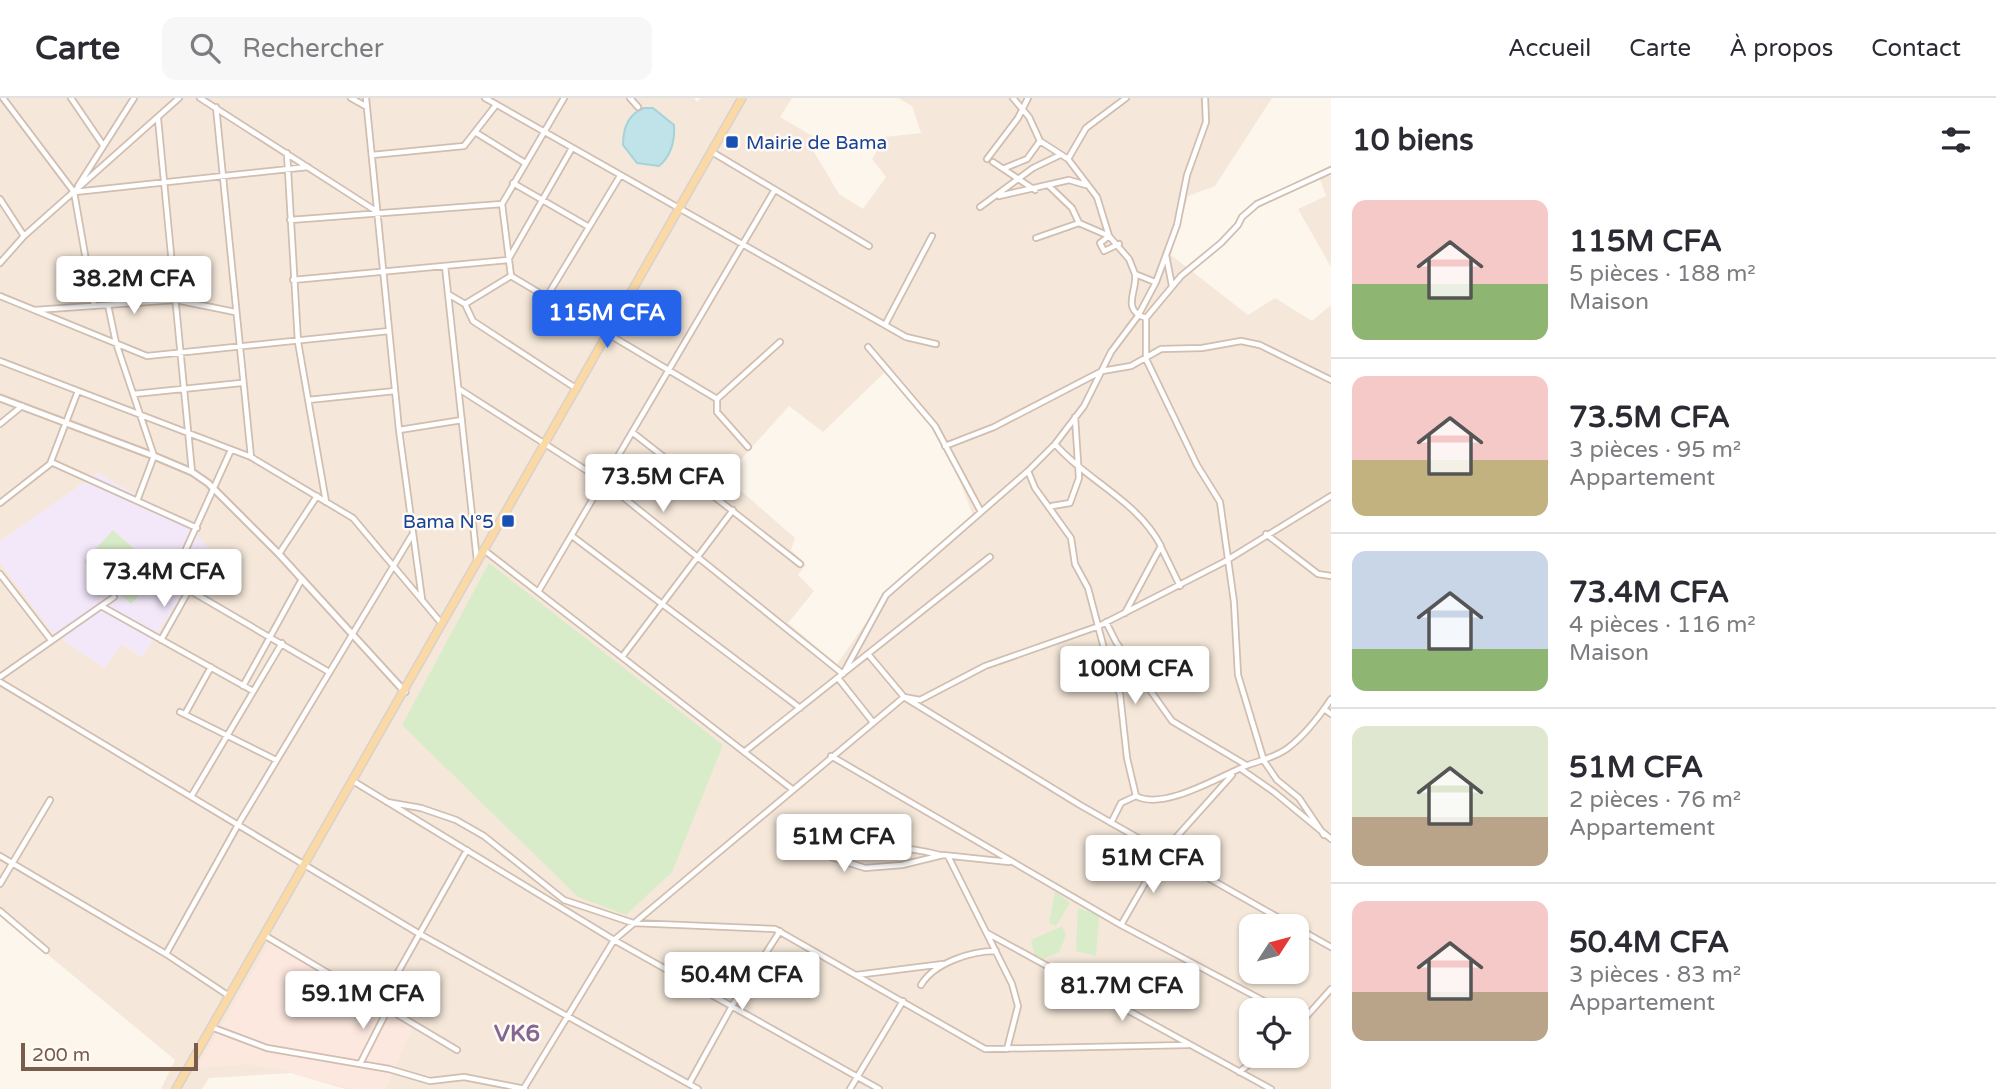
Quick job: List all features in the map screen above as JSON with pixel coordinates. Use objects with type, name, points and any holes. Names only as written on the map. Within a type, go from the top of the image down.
[{"type":"main road","points":[[176,1089],[680,211],[742,98]]},
{"type":"street","points":[[3,98],[74,192],[94,306]]},
{"type":"street","points":[[71,98],[103,145]]},
{"type":"street","points":[[74,192],[134,98]]},
{"type":"street","points":[[0,262],[24,236],[179,98]]},
{"type":"street","points":[[200,98],[377,211]]},
{"type":"street","points":[[351,98],[367,108]]},
{"type":"street","points":[[366,98],[399,430],[422,600]]},
{"type":"street","points":[[485,98],[885,326],[906,337],[936,345]]},
{"type":"street","points":[[564,98],[502,204],[511,276],[607,336],[717,399]]},
{"type":"street","points":[[630,98],[638,107]]},
{"type":"street","points":[[1013,98],[1023,108],[1040,141],[1068,159],[1097,197],[1110,236]]},
{"type":"street","points":[[987,159],[1028,98]]},
{"type":"street","points":[[1068,159],[1086,128],[1126,98]]},
{"type":"street","points":[[840,676],[886,595],[980,510],[1028,471],[1055,444],[1084,406],[1111,352],[1138,316],[1156,282],[1177,225],[1187,175],[1206,122],[1205,98]]},
{"type":"street","points":[[372,155],[464,146],[496,105]]},
{"type":"street","points":[[216,107],[251,457]]},
{"type":"street","points":[[158,119],[192,472]]},
{"type":"street","points":[[475,132],[525,163]]},
{"type":"street","points":[[1005,168],[1027,159],[1040,141]]},
{"type":"street","points":[[508,260],[572,148]]},
{"type":"street","points":[[712,152],[869,246]]},
{"type":"street","points":[[287,153],[298,342],[326,502]]},
{"type":"street","points":[[980,207],[1038,165],[1060,155]]},
{"type":"street","points":[[993,162],[1035,190]]},
{"type":"street","points":[[74,192],[308,167]]},
{"type":"street","points":[[1324,835],[1305,805],[1278,780],[1264,761],[1238,675],[1220,502],[1197,466],[1146,359],[1146,318],[1172,287],[1222,243],[1238,225],[1241,217],[1262,200],[1331,170]]},
{"type":"street","points":[[546,298],[620,176]]},
{"type":"street","points":[[995,197],[1035,190],[1069,180],[1088,186]]},
{"type":"street","points":[[513,183],[589,227]]},
{"type":"street","points":[[1048,186],[1072,208],[1079,223]]},
{"type":"street","points":[[538,592],[774,191]]},
{"type":"street","points":[[0,199],[24,236]]},
{"type":"street","points":[[290,220],[377,211],[502,204]]},
{"type":"street","points":[[1036,238],[1079,223],[1110,236],[1119,244],[1135,274],[1132,299],[1138,316]]},
{"type":"street","points":[[885,326],[932,236]]},
{"type":"street","points":[[1110,236],[1100,243],[1104,251],[1119,244]]},
{"type":"street","points":[[1166,255],[1172,287]]},
{"type":"street","points":[[293,280],[508,260]]},
{"type":"street","points":[[444,266],[477,562]]},
{"type":"street","points":[[1135,274],[1156,282]]},
{"type":"street","points":[[465,304],[511,276]]},
{"type":"street","points":[[448,294],[465,304],[473,321],[577,389]]},
{"type":"street","points":[[0,296],[147,356],[239,349],[389,331]]},
{"type":"street","points":[[34,310],[176,300],[235,312]]},
{"type":"street","points":[[108,305],[116,343],[154,456],[137,500]]},
{"type":"street","points":[[1138,316],[1146,318]]},
{"type":"street","points":[[945,446],[994,427],[1101,372],[1146,359],[1161,349],[1202,348],[1241,341],[1260,345],[1331,380]]},
{"type":"street","points":[[748,447],[717,412],[717,399],[780,342]]},
{"type":"street","points":[[868,347],[922,409],[965,477],[980,510]]},
{"type":"street","points":[[0,361],[251,457],[317,496],[353,518],[443,625]]},
{"type":"street","points":[[134,394],[242,383]]},
{"type":"street","points":[[459,389],[603,481],[840,676],[872,721]]},
{"type":"street","points":[[0,503],[51,462],[78,391]]},
{"type":"street","points":[[308,400],[395,391]]},
{"type":"street","points":[[0,398],[192,472],[216,489],[405,692]]},
{"type":"street","points":[[0,424],[22,406]]},
{"type":"street","points":[[1051,506],[1070,503],[1079,478],[1075,415]]},
{"type":"street","points":[[399,430],[462,420]]},
{"type":"street","points":[[632,432],[800,564]]},
{"type":"street","points":[[1055,444],[1142,519],[1161,546],[1180,586]]},
{"type":"street","points":[[231,450],[216,489],[172,580],[329,672]]},
{"type":"street","points":[[51,462],[197,528]]},
{"type":"street","points":[[1028,471],[1035,488],[1051,506],[1071,538],[1075,564],[1087,588],[1100,626],[1111,675],[1120,694],[1127,758],[1136,796]]},
{"type":"street","points":[[279,554],[317,496]]},
{"type":"street","points":[[211,1027],[267,1048],[360,1064],[430,1082],[464,1077],[525,1088],[614,940],[872,721],[904,697],[920,700],[985,666],[1100,626],[1228,559],[1331,496]]},
{"type":"street","points":[[622,657],[733,510]]},
{"type":"street","points":[[166,954],[239,823],[413,534]]},
{"type":"street","points":[[1266,534],[1318,574],[1331,576]]},
{"type":"street","points":[[572,536],[800,708]]},
{"type":"street","points":[[1125,613],[1161,546]]},
{"type":"street","points":[[483,550],[792,789]]},
{"type":"street","points":[[744,752],[990,557]]},
{"type":"street","points":[[0,574],[51,639]]},
{"type":"street","points":[[243,686],[302,579]]},
{"type":"street","points":[[161,640],[190,590]]},
{"type":"street","points":[[114,597],[51,639],[0,680],[418,933],[698,1089]]},
{"type":"street","points":[[101,606],[253,691]]},
{"type":"street","points":[[1106,622],[1116,642],[1172,721],[1247,766]]},
{"type":"street","points":[[192,795],[282,643]]},
{"type":"street","points":[[869,654],[904,697],[1111,823],[1272,914]]},
{"type":"street","points":[[211,667],[183,713],[276,761]]},
{"type":"street","points":[[1136,796],[1144,800],[1158,799],[1264,761],[1287,749],[1331,699]]},
{"type":"street","points":[[1324,709],[1331,714]]},
{"type":"street","points":[[831,757],[1121,925],[1258,998]]},
{"type":"street","points":[[1241,769],[1274,792],[1331,839]]},
{"type":"street","points":[[1121,925],[1163,852],[1232,774]]},
{"type":"street","points":[[352,781],[614,940],[879,1089]]},
{"type":"street","points":[[1111,823],[1121,803],[1136,796]]},
{"type":"street","points":[[0,884],[50,800]]},
{"type":"street","points":[[387,802],[421,808],[456,820],[484,836],[564,900],[633,923],[779,931],[985,1049],[1188,1045]]},
{"type":"street","points":[[945,856],[902,865],[865,868],[831,857],[876,846],[1012,862]]},
{"type":"street","points":[[380,1004],[467,850]]},
{"type":"street","points":[[0,856],[166,954],[229,996]]},
{"type":"street","points":[[945,856],[1012,984],[1018,1006],[1007,1049]]},
{"type":"street","points":[[0,911],[46,950]]},
{"type":"street","points":[[689,1084],[732,1006],[779,931]]},
{"type":"street","points":[[987,933],[1271,1089]]},
{"type":"street","points":[[264,935],[457,1050]]},
{"type":"street","points":[[1309,935],[1331,947]]},
{"type":"street","points":[[856,975],[943,964],[977,953],[996,951]]},
{"type":"street","points":[[921,985],[926,977],[943,964]]},
{"type":"street","points":[[916,966],[926,977]]},
{"type":"street","points":[[1309,1010],[1331,989]]},
{"type":"street","points":[[850,1089],[903,1002]]},
{"type":"street","points":[[360,1064],[388,1009]]},
{"type":"street","points":[[1239,1072],[1244,1068]]},
{"type":"shaded area","points":[[0,98],[694,98],[697,102],[701,98],[792,98],[780,117],[814,137],[814,152],[839,194],[863,209],[886,177],[872,159],[885,137],[921,133],[912,106],[898,98],[1272,98],[1215,186],[1188,196],[1171,255],[1248,315],[1275,298],[1312,321],[1331,305],[1331,1089],[345,1089],[291,1073],[209,1078],[202,1089],[161,1089],[175,1060],[0,915],[0,562],[53,633],[122,644],[142,657],[210,550],[98,473],[0,541]],"holes":[[[884,373],[912,399],[944,440],[974,518],[879,604],[837,664],[788,623],[814,591],[798,575],[806,565],[791,550],[795,538],[725,477],[789,406],[823,432]]]},
{"type":"shaded area","points":[[1331,165],[1331,267],[1298,209],[1326,196],[1318,173]]},
{"type":"shaded area","points":[[98,473],[187,524],[210,550],[142,657],[122,644],[104,668],[53,633],[0,562],[0,541]]},
{"type":"shaded area","points":[[273,937],[415,1023],[385,1089],[353,1089],[248,1064],[197,1068]]},
{"type":"green space","points":[[113,530],[160,572],[131,604],[84,562]]},
{"type":"green space","points":[[489,563],[723,745],[672,872],[626,915],[578,897],[402,725]]},
{"type":"green space","points":[[1055,891],[1070,903],[1056,926],[1049,923]]},
{"type":"green space","points":[[1078,908],[1099,915],[1096,956],[1076,951]]},
{"type":"green space","points":[[1062,926],[1066,935],[1059,952],[1036,962],[1031,940]]},
{"type":"water","points":[[644,108],[653,108],[674,125],[672,147],[659,166],[637,163],[623,145],[628,123],[634,114]]},
{"type":"place","name":"Mairie de Bama","points":[[732,142]]},
{"type":"place","name":"Bama N°5","points":[[508,521]]},
{"type":"district","name":"VK6","points":[[517,1033]]}]
